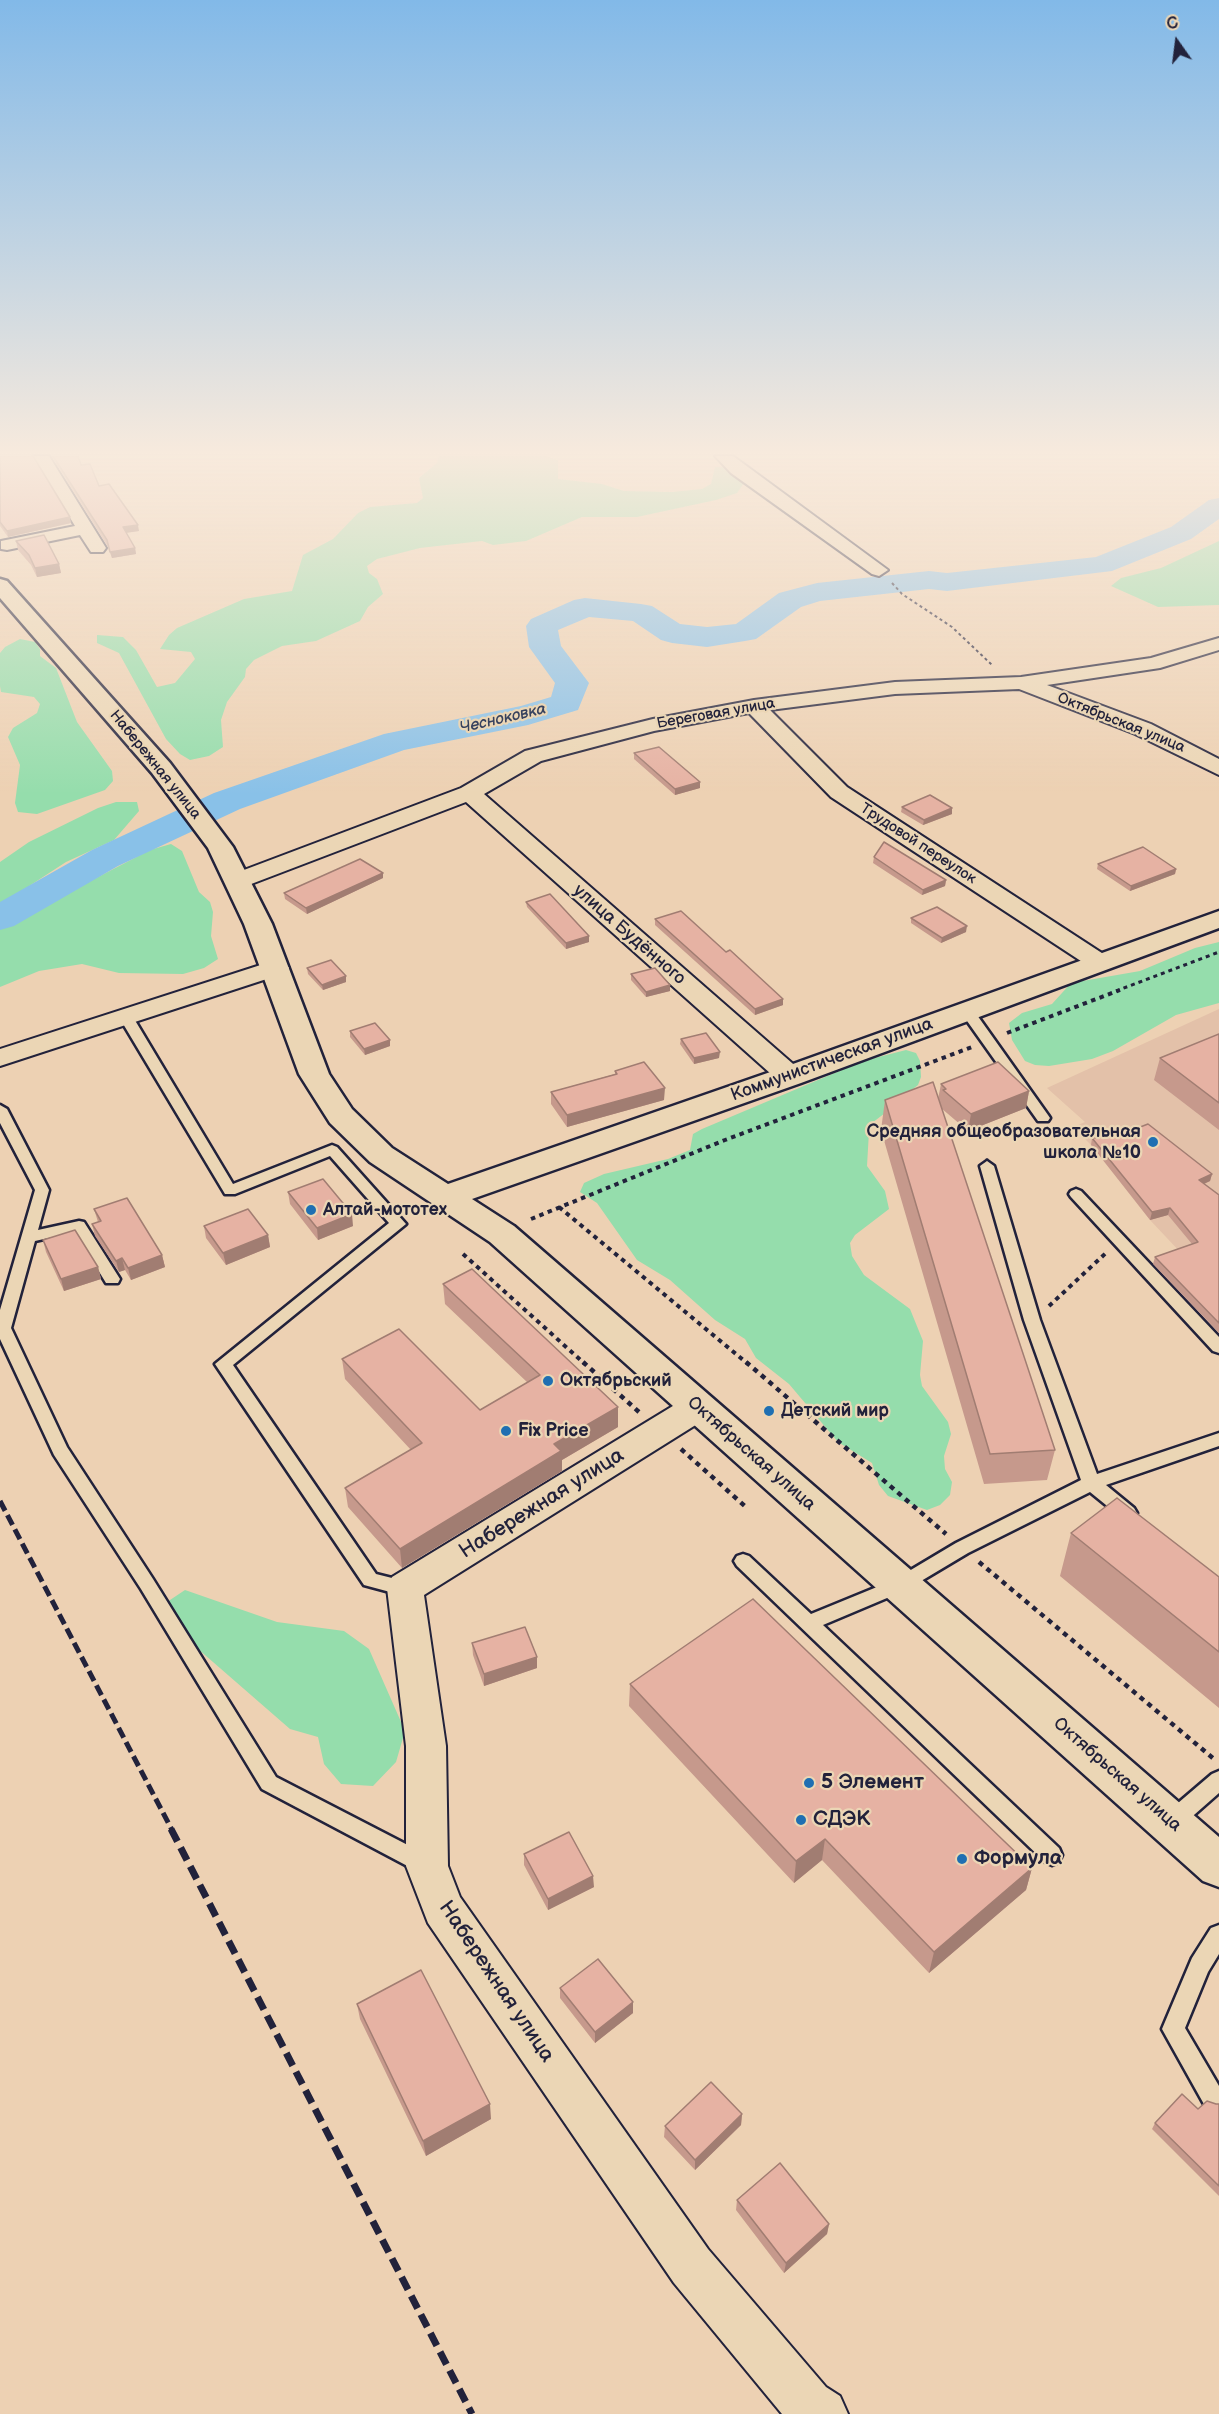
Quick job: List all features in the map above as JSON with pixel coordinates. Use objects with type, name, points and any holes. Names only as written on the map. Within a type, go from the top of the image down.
[{"type":"street","name":"Набережная улица","points":[[0,585],[161,768],[220,847],[258,924],[276,968]]},
{"type":"street","name":"Береговая улица","points":[[237,881],[469,793],[533,756],[653,725],[754,706],[895,688],[1021,683],[1153,664],[1219,644]]},
{"type":"street","name":"Октябрьская улица","points":[[1021,683],[1143,729],[1219,768]]},
{"type":"street","name":"Трудовой переулок","points":[[754,706],[839,792],[1099,962]]},
{"type":"street","name":"улица Будённого","points":[[469,793],[790,1076]]},
{"type":"street","name":"Коммунистическая улица","points":[[443,1197],[790,1076],[1219,919]]},
{"type":"street","name":"Октябрьская улица","points":[[276,968],[315,1074],[341,1116],[381,1155],[502,1234],[1219,1866]]},
{"type":"street","points":[[0,1058],[276,968]]},
{"type":"street","name":"Набережная улица","points":[[698,1407],[405,1588],[426,1746],[427,1866],[442,1909],[691,2266],[808,2405],[822,2414]]},
{"type":"lane","points":[[967,1011],[990,1040],[1043,1118]]},
{"type":"lane","points":[[126,1017],[230,1191],[332,1150],[398,1224],[223,1364],[370,1580],[405,1588]]},
{"type":"lane","points":[[0,1109],[42,1190],[3,1328],[60,1450],[147,1584],[269,1783],[427,1866]]},
{"type":"lane","points":[[987,1166],[1032,1320],[1091,1483],[1146,1527]]},
{"type":"lane","points":[[1076,1194],[1219,1347]]},
{"type":"lane","points":[[29,1237],[79,1226],[112,1279]]},
{"type":"lane","points":[[809,1623],[900,1585],[962,1548],[1091,1483],[1219,1439]]},
{"type":"lane","points":[[743,1561],[1052,1855]]},
{"type":"lane","points":[[1171,1822],[1219,1780]]},
{"type":"lane","points":[[1213,2098],[1173,2029],[1200,1965],[1219,1935]]},
{"type":"path","points":[[902,594],[952,627],[995,668],[1021,683]]},
{"type":"path","points":[[531,1219],[725,1140],[1219,952]]},
{"type":"path","points":[[559,1207],[687,1311],[962,1548],[1219,1763]]},
{"type":"path","points":[[1032,1320],[1120,1241]]},
{"type":"path","points":[[463,1254],[747,1508]]},
{"type":"shaded area","name":"Средняя общеобразовательная школа №10","points":[[1219,1009],[1219,1253],[1182,1254],[1150,1220],[1103,1157],[1073,1127],[1085,1122],[1047,1088]]},
{"type":"green space","points":[[299,569],[368,569],[369,573],[377,579],[383,594],[368,607],[360,621],[316,641],[282,646],[254,660],[246,669],[245,677],[227,702],[221,720],[223,747],[209,756],[190,760],[180,754],[166,739],[119,653],[97,643],[97,635],[123,637],[136,650],[157,687],[175,683],[195,659],[191,652],[160,649],[169,635],[177,628],[244,599],[292,591]]},
{"type":"green space","points":[[1158,569],[1219,569],[1219,605],[1158,607],[1111,586],[1121,578]]},
{"type":"green space","points":[[20,639],[35,642],[40,649],[40,656],[56,668],[77,722],[112,771],[113,781],[105,790],[37,814],[18,812],[15,803],[20,765],[8,737],[13,728],[37,713],[40,704],[34,697],[1,692],[0,686],[0,653],[5,647]]},
{"type":"green space","points":[[116,802],[137,802],[139,811],[114,840],[66,862],[0,905],[0,862],[29,842],[98,808]]},
{"type":"green space","points":[[171,844],[182,851],[199,892],[210,902],[213,912],[211,936],[218,959],[204,968],[183,974],[119,973],[82,964],[39,971],[0,987],[0,928],[150,850]]},
{"type":"green space","points":[[1219,942],[1219,1003],[1176,1015],[1113,1051],[1092,1059],[1049,1066],[1035,1065],[1025,1061],[1012,1040],[1009,1023],[1022,1013],[1052,1004],[1071,983],[1140,971],[1195,948]]},
{"type":"green space","points":[[906,1050],[916,1053],[920,1061],[921,1077],[918,1085],[904,1096],[894,1100],[885,1113],[872,1123],[869,1131],[867,1166],[885,1191],[889,1209],[855,1235],[850,1243],[852,1256],[864,1275],[910,1309],[923,1341],[920,1375],[922,1386],[948,1422],[951,1434],[944,1456],[945,1469],[952,1482],[950,1495],[940,1505],[927,1510],[888,1496],[879,1485],[872,1463],[838,1442],[789,1384],[756,1358],[745,1339],[715,1320],[670,1280],[637,1260],[597,1203],[580,1192],[584,1183],[604,1174],[668,1159],[690,1150],[693,1134],[702,1129],[863,1061]]},
{"type":"green space","points":[[185,1590],[277,1622],[344,1631],[369,1649],[405,1731],[396,1762],[373,1786],[341,1784],[324,1764],[318,1737],[290,1729],[190,1642],[165,1632],[161,1606]]},
{"type":"building","points":[[659,747],[700,782],[675,789],[634,753]]},
{"type":"building","points":[[930,795],[952,808],[924,820],[902,807]]},
{"type":"building","points":[[884,842],[946,880],[923,890],[874,857]]},
{"type":"building","points":[[1143,847],[1176,869],[1131,886],[1098,864]]},
{"type":"building","points":[[360,859],[383,873],[306,908],[284,893]]},
{"type":"building","points":[[550,894],[589,936],[566,943],[526,902]]},
{"type":"building","points":[[937,907],[967,926],[942,938],[911,918]]},
{"type":"building","points":[[681,911],[726,952],[730,950],[783,999],[755,1009],[655,919]]},
{"type":"building","points":[[331,960],[346,976],[322,985],[307,968]]},
{"type":"building","points":[[655,968],[670,985],[646,992],[631,974]]},
{"type":"building","points":[[375,1023],[390,1040],[364,1049],[350,1031]]},
{"type":"building","points":[[706,1033],[720,1052],[694,1058],[681,1039]]},
{"type":"building","points":[[1219,1034],[1219,1103],[1160,1058]]},
{"type":"building","points":[[644,1062],[665,1088],[567,1115],[551,1092],[617,1074],[615,1071]]},
{"type":"building","points":[[998,1062],[1029,1091],[971,1114],[943,1090],[946,1089],[941,1084]]},
{"type":"building","points":[[933,1082],[1055,1450],[990,1454],[885,1100]]},
{"type":"building","points":[[1148,1124],[1212,1174],[1199,1180],[1219,1195],[1219,1323],[1155,1257],[1198,1242],[1170,1208],[1152,1212],[1092,1138],[1117,1136]]},
{"type":"building","points":[[323,1179],[352,1214],[317,1228],[288,1192]]},
{"type":"building","points":[[127,1198],[162,1255],[128,1268],[122,1258],[116,1261],[92,1224],[101,1221],[94,1209]]},
{"type":"building","points":[[248,1209],[268,1235],[223,1253],[204,1226]]},
{"type":"building","points":[[75,1230],[98,1267],[61,1279],[43,1240]]},
{"type":"building","points":[[472,1269],[618,1407],[554,1444],[561,1451],[400,1549],[345,1488],[422,1443],[342,1359],[399,1329],[480,1410],[540,1375],[443,1284]]},
{"type":"building","points":[[1117,1498],[1219,1577],[1219,1652],[1071,1533]]},
{"type":"building","name":"5 Элемент","points":[[753,1599],[1032,1868],[934,1952],[825,1839],[796,1861],[630,1684]]},
{"type":"building","points":[[525,1627],[537,1657],[484,1674],[472,1643]]},
{"type":"building","points":[[569,1832],[593,1876],[548,1899],[524,1854]]},
{"type":"building","points":[[598,1959],[633,2002],[595,2032],[560,1988]]},
{"type":"building","points":[[421,1970],[490,2104],[423,2141],[357,2004]]},
{"type":"building","points":[[711,2082],[742,2114],[695,2160],[665,2126]]},
{"type":"building","points":[[1182,2094],[1198,2109],[1207,2101],[1219,2104],[1219,2186],[1155,2123]]},
{"type":"building","points":[[780,2163],[829,2224],[786,2263],[737,2200]]},
{"type":"waterway","name":"Чесноковка","points":[[0,918],[105,858],[227,801],[396,741],[528,715],[566,703],[572,683],[545,647],[542,626],[585,607],[641,613],[672,633],[707,637],[745,632],[790,600],[817,592],[929,580],[947,582],[1068,569]]},
{"type":"railway","points":[[0,1501],[172,1830]]},
{"type":"railway","points":[[171,1829],[472,2414]]},
{"type":"place","name":"Средняя общеобразовательная школа №10","points":[[1153,1142]]},
{"type":"place","name":"Алтай-мототех","points":[[311,1210]]},
{"type":"place","name":"Октябрьский","points":[[548,1381]]},
{"type":"place","name":"Детский мир","points":[[769,1411]]},
{"type":"place","name":"Fix Price","points":[[506,1431]]},
{"type":"place","name":"5 Элемент","points":[[809,1783]]},
{"type":"place","name":"СДЭК","points":[[801,1820]]},
{"type":"place","name":"Формула","points":[[962,1859]]}]
